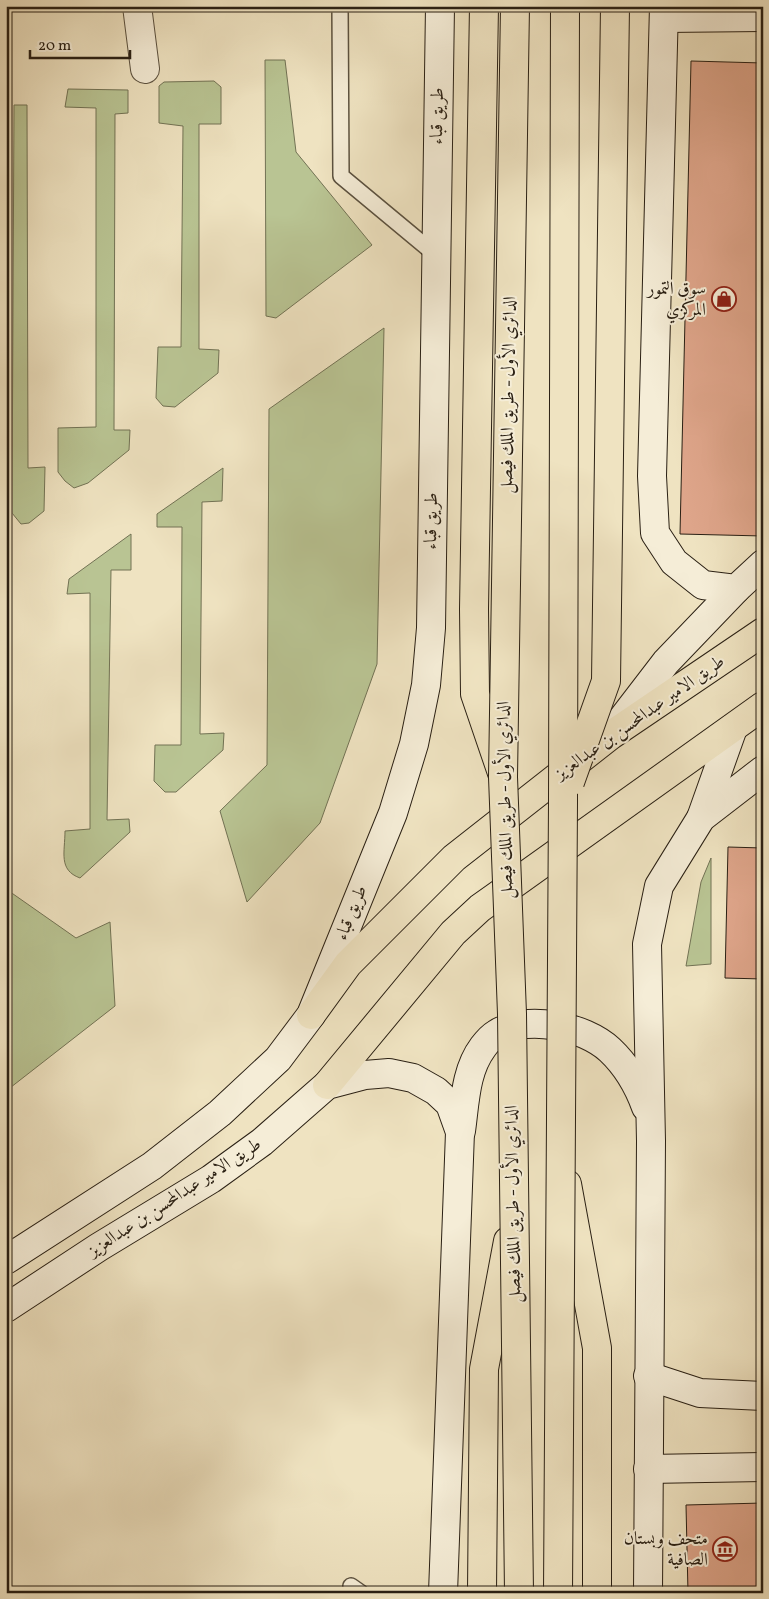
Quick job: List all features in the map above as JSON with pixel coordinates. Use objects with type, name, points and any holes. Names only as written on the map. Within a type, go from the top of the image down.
[{"type":"main road","points":[[137,6],[145,69]]},
{"type":"main road","name":"طريق قباء","points":[[311,1015],[392,812],[414,744],[426,685],[431,628],[440,6]]},
{"type":"main road","points":[[484,6],[474,609],[475,694],[503,777]]},
{"type":"main road","name":"الدائري الأول - طريق الملك فيصل","points":[[515,6],[503,777],[512,1014],[519,1593]]},
{"type":"main road","points":[[558,1593],[563,802],[565,6]]},
{"type":"main road","points":[[563,802],[606,681],[615,6]]},
{"type":"main road","points":[[736,589],[703,584],[674,562],[654,533],[652,476],[664,12],[763,17]]},
{"type":"main road","points":[[611,734],[666,662],[736,589],[763,564]]},
{"type":"main road","name":"طريق الامير عبدالمحسن بن عبدالعزيز","points":[[6,1260],[152,1166],[220,1113],[278,1059],[348,964],[454,858],[611,734],[763,632]]},
{"type":"main road","name":"طريق الامير عبدالمحسن بن عبدالعزيز","points":[[6,1308],[99,1247],[211,1179],[262,1142],[327,1085],[453,933],[480,908],[760,709]]},
{"type":"main road","points":[[648,1593],[651,1141],[647,944],[659,886],[701,818],[733,728]]},
{"type":"main road","points":[[701,818],[763,770]]},
{"type":"main road","points":[[443,1593],[460,1132],[470,1070],[482,1048],[494,1034],[512,1026],[546,1024],[579,1031],[609,1049],[632,1075],[646,1106],[651,1141]]},
{"type":"main road","points":[[327,1085],[365,1076],[389,1073],[413,1078],[436,1091],[450,1104],[460,1132]]},
{"type":"main road","points":[[561,1150],[597,1348],[597,1593]]},
{"type":"main road","points":[[482,1593],[484,1369],[514,1210]]},
{"type":"main road","points":[[648,1376],[700,1393],[763,1396]]},
{"type":"main road","points":[[648,1469],[763,1467]]},
{"type":"lane","points":[[340,6],[341,176],[436,255]]},
{"type":"green space","points":[[265,60],[285,60],[296,152],[372,245],[276,318],[266,316]]},
{"type":"green space","points":[[214,81],[221,87],[221,124],[199,124],[199,349],[219,350],[218,373],[175,407],[163,406],[156,398],[158,347],[181,347],[183,126],[159,123],[159,86],[164,82]]},
{"type":"green space","points":[[68,89],[128,90],[128,113],[115,114],[114,430],[130,430],[129,450],[88,483],[74,488],[58,472],[58,428],[96,427],[96,108],[65,107]]},
{"type":"green space","points":[[14,105],[27,105],[28,468],[45,467],[44,511],[29,523],[21,524],[12,513]]},
{"type":"green space","points":[[384,328],[377,664],[320,823],[247,902],[220,811],[267,765],[269,409]]},
{"type":"green space","points":[[223,468],[222,501],[202,502],[200,734],[224,733],[223,750],[176,792],[165,792],[154,781],[155,745],[181,745],[182,527],[157,527],[157,514]]},
{"type":"green space","points":[[131,534],[131,570],[111,570],[107,820],[129,819],[130,832],[80,878],[68,870],[64,853],[65,831],[90,829],[90,593],[67,594],[69,579]]},
{"type":"green space","points":[[711,858],[711,964],[686,966],[701,882]]},
{"type":"green space","points":[[6,889],[76,938],[110,922],[115,1006],[6,1091]]},
{"type":"building","name":"سوق التمور المركزي","points":[[691,61],[763,63],[763,536],[680,534]]},
{"type":"building","points":[[728,847],[763,848],[763,979],[725,978]]},
{"type":"building","name":"متحف وبستان الصافية","points":[[763,1503],[763,1593],[688,1593],[686,1505]]},
{"type":"place","name":"سوق التمور المركزي","points":[[724,299]]},
{"type":"place","name":"متحف وبستان الصافية","points":[[725,1549]]}]
